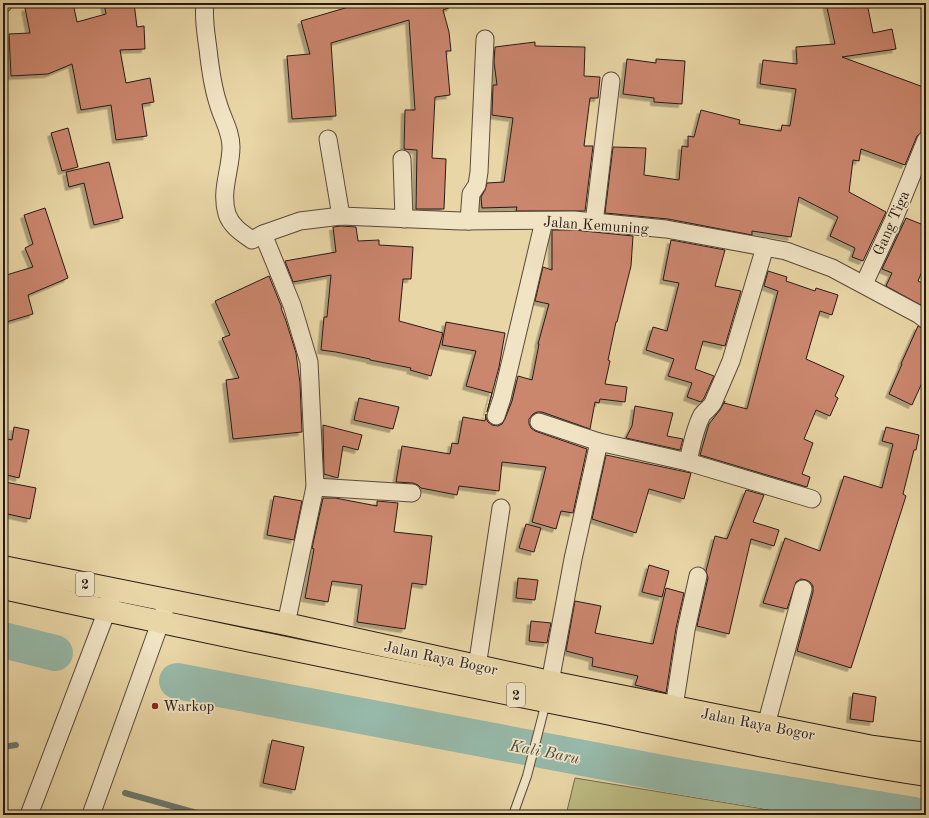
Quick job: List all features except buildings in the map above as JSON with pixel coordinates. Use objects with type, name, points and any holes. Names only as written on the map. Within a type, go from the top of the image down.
[{"type":"highway","name":"Jalan Raya Bogor","points":[[3,567],[286,624],[477,667],[548,692],[674,707],[873,747],[926,754]]},
{"type":"highway","name":"Jalan Raya Bogor","points":[[3,588],[161,622],[548,692],[868,766],[926,775]]},
{"type":"street","points":[[206,3],[205,25],[213,84],[230,139],[231,154],[226,179],[225,206],[227,215],[232,223],[257,237],[292,305],[309,362],[315,487],[286,624]]},
{"type":"street","points":[[469,221],[471,194],[477,185],[478,176],[485,39]]},
{"type":"street","points":[[594,222],[611,81]]},
{"type":"street","points":[[328,139],[341,216]]},
{"type":"street","name":"Gang Tiga","points":[[864,284],[894,219],[921,166],[926,140]]},
{"type":"street","points":[[402,159],[404,219]]},
{"type":"street","name":"Jalan Kemuning","points":[[257,237],[300,221],[341,216],[469,221],[574,220],[666,230],[786,251],[825,265],[864,284],[926,320]]},
{"type":"street","points":[[496,416],[502,398],[544,221]]},
{"type":"street","points":[[688,462],[703,414],[713,403],[731,360],[765,247]]},
{"type":"street","points":[[540,422],[599,442],[688,462],[812,498]]},
{"type":"street","points":[[548,692],[573,559],[599,442]]},
{"type":"street","points":[[315,487],[412,493]]},
{"type":"street","points":[[477,667],[502,508]]},
{"type":"street","points":[[674,707],[686,630],[698,576]]},
{"type":"street","points":[[766,725],[803,589]]},
{"type":"street","points":[[29,815],[114,590]]},
{"type":"street","points":[[92,815],[168,600]]},
{"type":"lane","points":[[513,815],[527,776],[548,692]]},
{"type":"green space","points":[[575,778],[800,815],[566,815]]},
{"type":"waterway","name":"Kali Baru","points":[[3,640],[55,653]]},
{"type":"waterway","name":"Kali Baru","points":[[177,681],[678,776],[914,815]]},
{"type":"waterway","points":[[3,747],[16,745]]},
{"type":"waterway","points":[[125,793],[204,815]]},
{"type":"place","name":"Warkop","points":[[155,706]]}]
